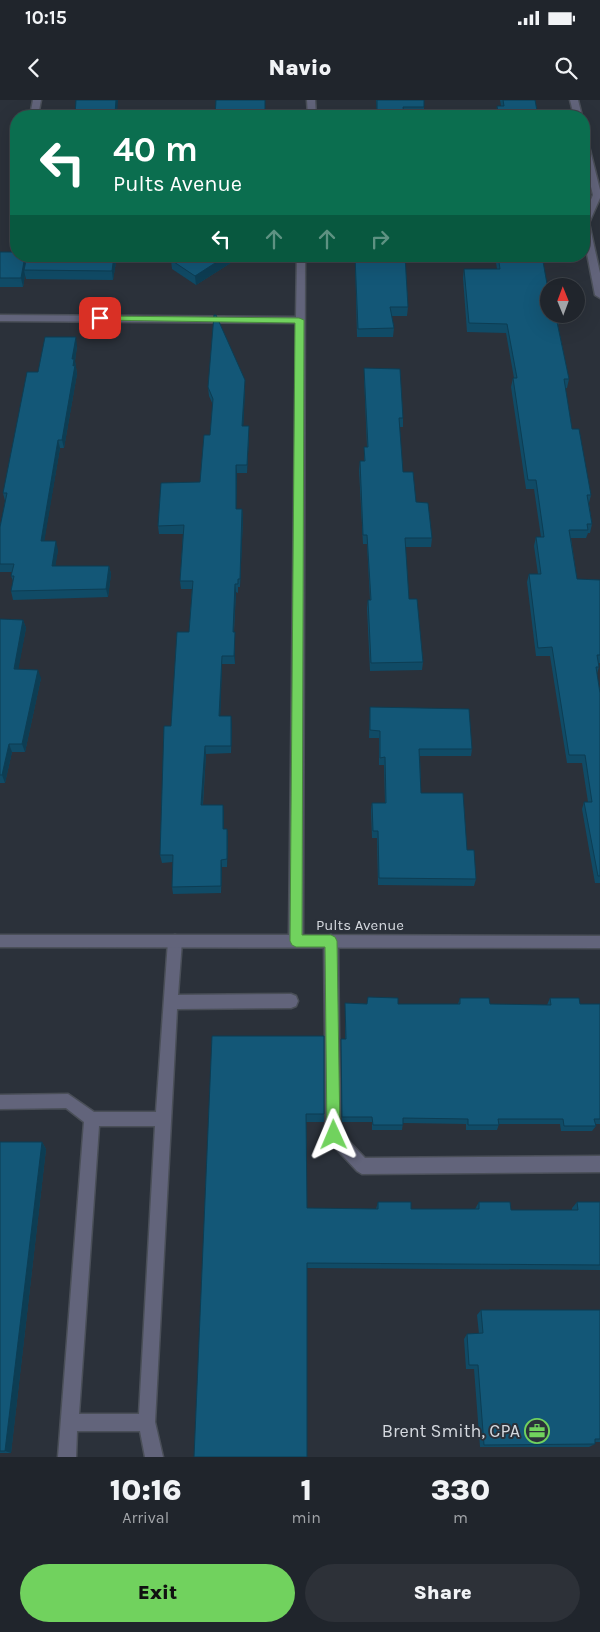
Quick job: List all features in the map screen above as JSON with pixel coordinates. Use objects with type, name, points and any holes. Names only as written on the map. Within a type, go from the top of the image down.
[{"type":"street","points":[[590,166],[597,195],[592,210]]},
{"type":"street","points":[[590,244],[600,295]]},
{"type":"street","points":[[296,941],[301,262]]},
{"type":"street","points":[[0,318],[299,320]]},
{"type":"street","name":"Pults Avenue","points":[[0,941],[600,942]]},
{"type":"street","points":[[154,1457],[147,1422],[163,1119],[175,941]]},
{"type":"street","points":[[331,941],[334,1135],[362,1166],[600,1164]]},
{"type":"street","points":[[172,1002],[292,1001]]},
{"type":"street","points":[[0,1102],[68,1101],[92,1119],[163,1119]]},
{"type":"street","points":[[66,1457],[92,1119]]},
{"type":"street","points":[[70,1423],[147,1422]]},
{"type":"building","points":[[76,100],[116,100],[115,110],[75,110]]},
{"type":"building","points":[[216,100],[265,100],[265,110],[215,110]]},
{"type":"building","points":[[377,100],[424,100],[424,107],[403,107],[403,110],[377,110]]},
{"type":"building","points":[[503,100],[535,100],[537,110],[498,110],[497,106],[504,106]]},
{"type":"building","points":[[0,252],[10,252],[10,262],[24,262],[21,278],[0,278]]},
{"type":"building","points":[[26,262],[113,262],[112,271],[24,270]]},
{"type":"building","points":[[174,262],[217,262],[195,276]]},
{"type":"building","points":[[355,262],[405,262],[408,307],[390,307],[394,328],[358,329]]},
{"type":"building","points":[[499,262],[543,262],[546,278],[540,278],[540,323],[557,323],[569,379],[564,379],[572,429],[579,429],[591,495],[587,495],[592,524],[587,524],[588,530],[569,530],[577,579],[600,580],[600,655],[597,655],[599,667],[596,667],[600,693],[600,876],[598,876],[584,802],[592,802],[585,755],[569,755],[552,647],[538,648],[529,574],[541,574],[536,537],[544,537],[536,480],[528,480],[513,378],[517,378],[507,324],[469,323],[464,269],[500,269]]},
{"type":"building","points":[[214,315],[216,315],[245,380],[242,426],[249,426],[247,465],[236,465],[236,509],[242,509],[240,579],[238,579],[238,584],[235,584],[234,656],[222,656],[219,716],[231,716],[231,746],[205,746],[201,805],[223,805],[223,829],[227,829],[227,859],[221,860],[221,886],[172,887],[173,855],[160,855],[164,726],[171,726],[177,632],[189,632],[193,581],[180,581],[184,525],[158,526],[161,483],[200,482],[204,435],[210,435],[213,399],[208,387]]},
{"type":"building","points":[[45,337],[76,337],[72,359],[74,359],[73,366],[75,365],[62,440],[58,440],[41,541],[56,541],[52,566],[109,566],[106,589],[11,591],[14,576],[11,576],[14,564],[0,564],[0,527],[7,493],[3,493],[27,372],[38,372]]},
{"type":"building","points":[[364,368],[400,369],[403,418],[399,418],[403,472],[413,472],[416,502],[428,503],[432,538],[405,538],[409,599],[417,599],[423,662],[371,663],[368,600],[371,600],[367,535],[363,535],[360,461],[365,461],[364,447],[368,447]]},
{"type":"building","points":[[0,619],[23,620],[14,669],[38,670],[22,744],[9,744],[2,775],[0,775]]},
{"type":"building","points":[[370,707],[469,709],[472,749],[419,749],[421,793],[463,793],[467,850],[474,850],[476,879],[379,878],[378,831],[373,831],[372,803],[386,803],[385,757],[380,758],[380,731],[370,730]]},
{"type":"building","points":[[368,997],[398,998],[398,1004],[460,1004],[460,998],[489,998],[490,1004],[551,1005],[550,998],[579,998],[580,1004],[600,1004],[600,1119],[594,1119],[596,1126],[564,1126],[563,1119],[498,1119],[499,1125],[468,1125],[468,1119],[403,1118],[403,1125],[373,1125],[372,1117],[342,1117],[341,1039],[346,1039],[345,1003],[367,1004]]},
{"type":"building","points":[[212,1036],[324,1036],[324,1114],[306,1114],[307,1208],[378,1209],[378,1202],[411,1202],[411,1209],[479,1209],[479,1202],[510,1202],[511,1210],[578,1210],[577,1202],[600,1202],[600,1265],[307,1263],[307,1457],[194,1457]]},
{"type":"building","points":[[0,1142],[42,1142],[5,1451],[0,1451]]},
{"type":"building","points":[[481,1310],[600,1310],[600,1439],[595,1439],[595,1444],[484,1445],[478,1365],[469,1365],[467,1334],[483,1333]]},
{"type":"place","name":"Brent Smith, CPA","points":[[537,1431]]},
{"type":"route","points":[[100,318],[299,320],[296,941],[331,941],[334,1135]]}]
